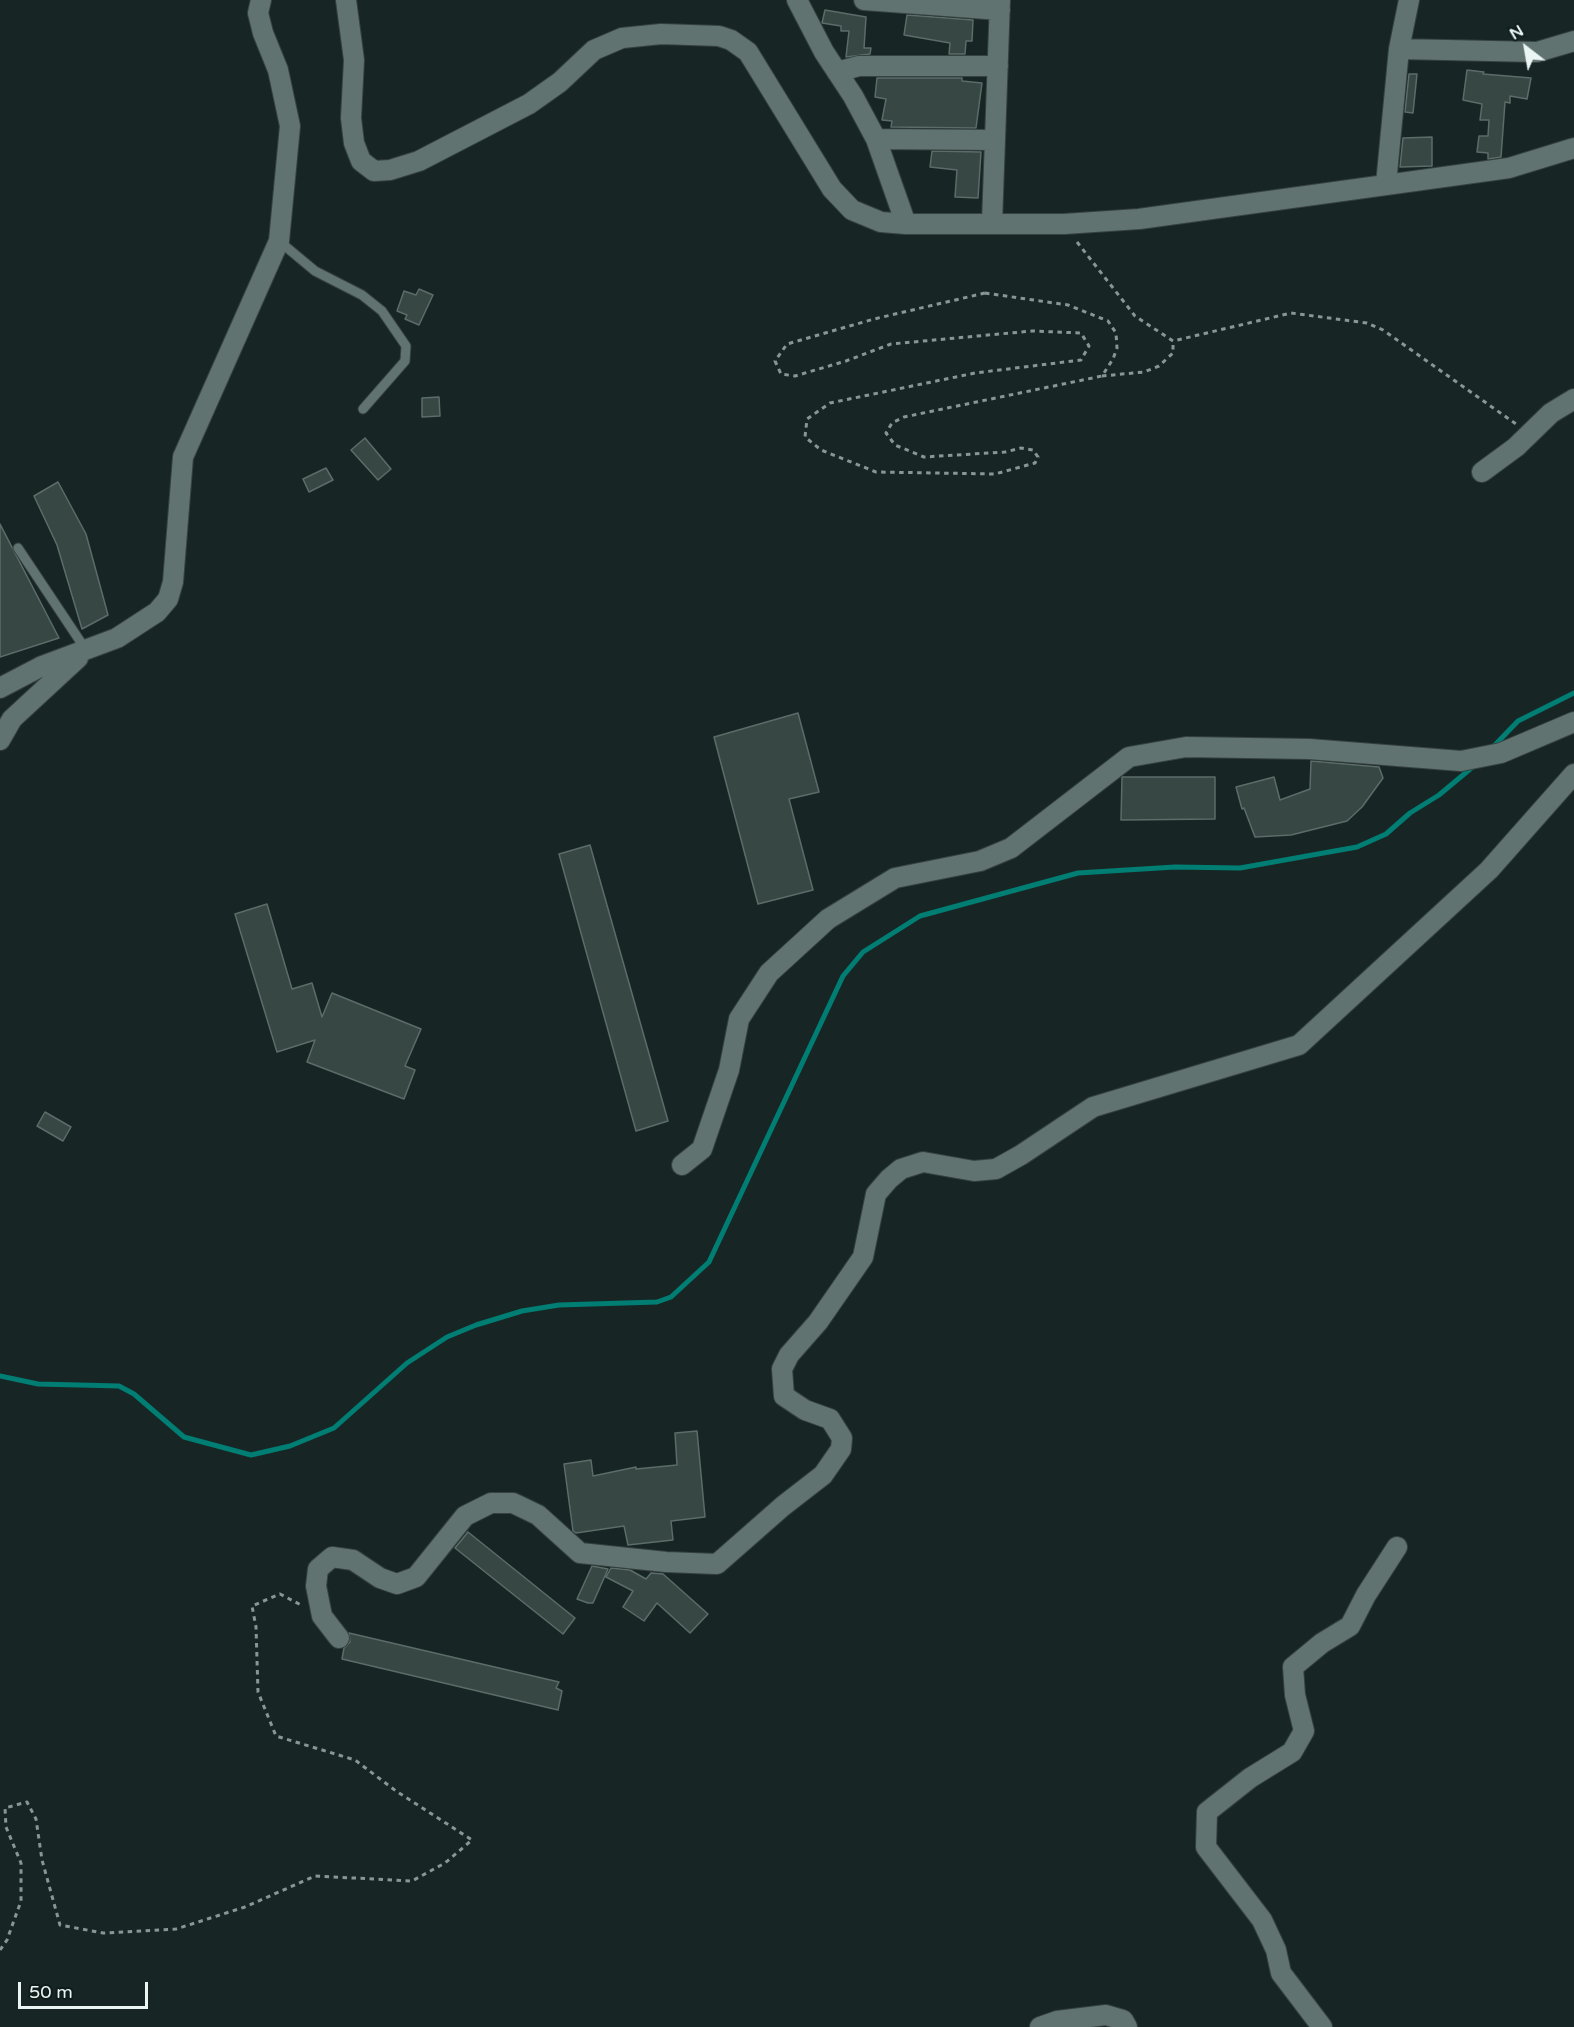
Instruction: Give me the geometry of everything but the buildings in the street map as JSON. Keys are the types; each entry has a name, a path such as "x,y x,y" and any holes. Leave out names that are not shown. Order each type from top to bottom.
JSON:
{"street":[{"path":"0,688 42,666 117,638 157,612 168,599 173,582 183,457 279,240 290,126 278,70 263,33 258,13 261,0"},
{"path":"346,0 354,60 351,118 354,143 361,161 374,171 390,170 419,161 522,108 560,82 594,51 622,38 661,34 719,36 731,40 748,52 832,189 852,210 881,222 1064,224 1139,219 1509,168 1574,148"},
{"path":"864,0 1000,5 992,223"},
{"path":"1386,184 1399,49 1409,0"},
{"path":"802,1 837,72 876,139 906,224"},
{"path":"1399,49 1530,52 1574,41"},
{"path":"837,72 859,66 998,66"},
{"path":"876,139 995,140"},
{"path":"1482,472 1530,434 1551,413 1574,399"},
{"path":"0,740 12,718 86,650"},
{"path":"682,1165 702,1149 714,1120 729,1070 739,1019 769,973 786,957 828,919 895,878 980,861 1011,848 1129,757 1186,747 1309,749 1461,761 1501,753 1574,722"},
{"path":"339,1638 322,1616 316,1586 318,1569 332,1557 354,1560 380,1578 397,1584 416,1577 465,1516 491,1503 513,1503 538,1515 580,1553 666,1562 717,1564 783,1506 823,1475 841,1449 842,1438 830,1419 805,1410 784,1396 782,1369 789,1355 818,1323 863,1257 876,1194 889,1179 901,1169 923,1162 974,1171 996,1169 1093,1107 1299,1045 1489,870 1574,774"},
{"path":"1322,2027 1281,1973 1276,1950 1262,1920 1206,1847 1207,1812 1250,1778 1292,1752 1304,1731 1295,1695 1293,1667 1322,1642 1350,1626 1366,1595 1397,1547"},
{"path":"1040,2027 1057,2020 1106,2015 1123,2020 1127,2027"}],"lane":[{"path":"279,240 315,271 363,295 382,311 406,346 405,361 363,409"},
{"path":"18,548 86,650"}],"path":[{"path":"1064,224 1135,316 1173,341 1291,313 1367,323 1383,330 1530,434"},
{"path":"1102,376 1117,348 1116,333 1108,321 1068,304 985,293 874,319 787,344 775,361 782,374 795,376 846,361 891,344 1032,331 1081,333 1089,346 1081,360 975,373 830,403 807,419 805,437 821,450 876,472 995,474 1035,463 1038,457 1033,450 1021,448 1005,452 924,457 895,446 886,433 892,423 904,417 1102,376 1144,372 1160,366 1173,353 1173,341"},
{"path":"0,1950 7,1940 21,1901 21,1863 6,1827 6,1808 27,1802 36,1819 42,1860 60,1925 103,1933 176,1929 245,1906 315,1876 412,1881 445,1863 472,1840 396,1791 355,1760 276,1736 258,1692 256,1627 252,1606 280,1594 322,1616"}],"waterway":[{"path":"1492,748 1518,721 1574,693"},
{"path":"0,1376 38,1384 119,1386 134,1394 184,1437 251,1455 290,1446 334,1428 407,1363 447,1337 476,1325 522,1311 559,1305 657,1302 671,1297 709,1262 843,976 863,952 920,916 1078,873 1175,867 1240,868 1357,847 1386,834 1410,813 1439,795 1475,765"}]}
